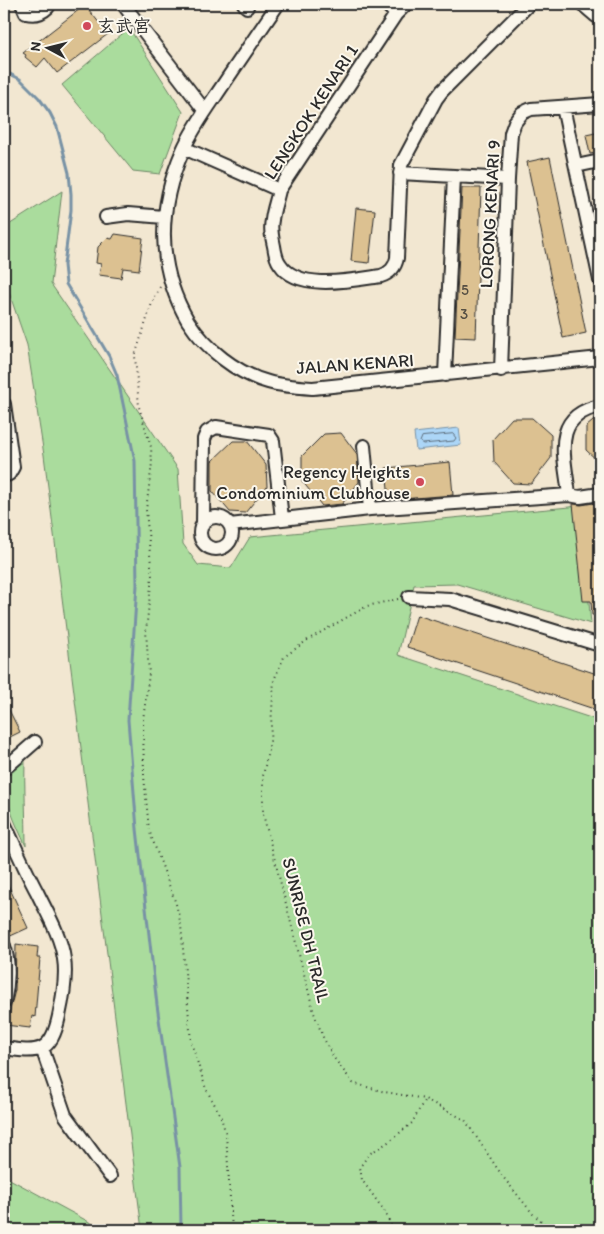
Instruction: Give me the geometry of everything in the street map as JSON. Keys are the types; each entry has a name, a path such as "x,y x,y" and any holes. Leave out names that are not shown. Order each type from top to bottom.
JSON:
{"street":[{"path":"22,4 26,14 30,14 44,11 48,4"},
{"path":"123,4 205,111"},
{"name":"JALAN KENARI","path":"278,4 205,111 184,148 172,179 164,217 163,242 168,271 178,302 194,330 216,354 244,372 268,382 313,388 501,370 600,358"},
{"path":"386,4 396,14"},
{"name":"LENGKOK KENARI 1","path":"406,4 396,14 280,190 271,230 276,258 281,266 293,277 301,280 335,282 381,276 387,274 392,269 397,258 400,173 405,157 442,90 529,4"},
{"path":"582,4 596,16 600,16"},
{"name":"LORONG KENARI 9","path":"501,370 508,179 511,133 515,122 522,113 531,109 600,104"},
{"path":"563,107 600,280"},
{"path":"184,148 280,190"},
{"path":"576,166 600,161"},
{"path":"400,173 508,179"},
{"path":"445,375 454,176"},
{"path":"106,217 128,214 164,217"},
{"path":"4,404 13,467 9,474 4,476"},
{"path":"568,496 563,442 565,432 572,420 586,409 600,406"},
{"path":"202,525 208,519 218,517 227,521 232,531 230,542 225,547 213,549 203,543 200,538 204,439 207,432 216,427 268,435 274,441 282,518"},
{"path":"364,446 370,509"},
{"path":"568,496 581,488 600,486"},
{"path":"230,525 370,509 568,496 580,497 600,494"},
{"path":"409,596 450,599 600,645"},
{"path":"4,769 35,742"},
{"path":"4,823 58,936 64,959 64,982 57,1024 51,1040 42,1048 29,1052 4,1048"},
{"path":"4,946 7,974 4,1002"},
{"path":"42,1048 65,1114 110,1176"}],"path":[{"path":"168,271 152,303 135,356 139,407 151,448 152,463 146,510 152,576 146,631 149,674 143,720 144,776 149,830 176,904 181,925 192,1042 206,1089 220,1114 226,1134 232,1230"},
{"name":"SUNRISE DH TRAIL","path":"409,596 367,606 309,639 284,657 274,680 270,741 263,776 263,814 314,1013 323,1037 334,1058 353,1083 384,1092 425,1099 465,1120 504,1177 533,1214 552,1230"},
{"path":"393,1230 385,1212 362,1180 360,1167 369,1154 387,1143 412,1123 425,1099"}],"green space":[{"path":"129,28 183,112 160,174 133,171 62,85"},
{"path":"62,191 51,284 178,469 183,544 198,565 231,568 250,537 580,506 591,624 457,584 414,585 398,655 600,721 600,1230 142,1230 44,455 27,345 4,278 4,228"},
{"path":"25,758 26,846 14,820 4,784 4,775"},
{"path":"4,1176 104,1230 4,1230"}],"water":[{"path":"459,428 461,445 416,450 414,433"}],"building":[{"path":"85,5 108,34 57,73 45,58 37,67 25,57 26,55 23,53"},
{"path":"600,132 600,152 590,154 586,135"},
{"path":"550,157 586,333 563,338 527,162"},
{"path":"462,188 481,188 476,338 455,337"},
{"path":"356,208 375,210 369,263 351,261"},
{"path":"115,234 143,238 139,270 123,268 121,278 99,275 101,264 96,263 98,247 107,238 112,239"},
{"path":"600,415 600,463 586,450 586,427"},
{"path":"512,418 532,418 551,435 551,458 531,484 513,483 494,462 493,439"},
{"path":"341,433 357,454 359,482 342,504 322,506 302,481 302,456 324,434"},
{"path":"233,441 247,441 266,465 267,486 245,513 230,512 212,491 212,461"},
{"name":"Regency Heights Condominium Clubhouse","path":"450,462 453,495 389,500 386,468"},
{"path":"600,502 600,615 592,615 591,601 583,601 573,504 581,505"},
{"path":"417,615 600,675 600,711 407,647"},
{"path":"4,700 20,732 4,740"},
{"path":"4,876 28,928 6,938 4,934"},
{"path":"16,944 38,947 37,958 40,958 35,1017 32,1016 30,1028 5,1025 6,1014 9,1014 15,990"}],"waterway":[{"path":"4,71 20,79 39,98 57,127 69,173 71,194 71,210 64,265 66,284 109,356 117,375 135,461 137,585 128,720 137,829 157,1005 180,1167 181,1230"}],"place":[{"name":"玄武宫","path":"87,26"},
{"name":"Regency Heights Condominium Clubhouse","path":"420,482"}]}
